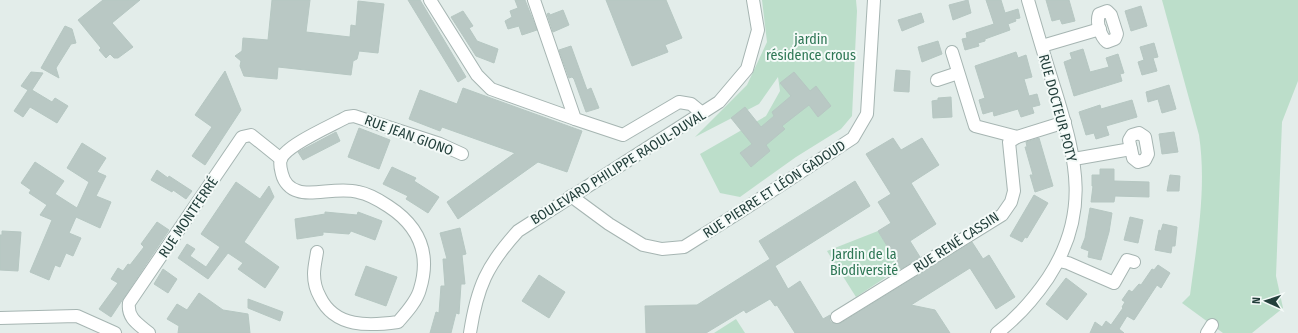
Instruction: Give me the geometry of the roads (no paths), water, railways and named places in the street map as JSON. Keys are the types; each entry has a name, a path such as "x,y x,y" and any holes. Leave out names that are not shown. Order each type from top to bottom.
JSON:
{"street":[{"path":"430,0 477,74 491,89 623,135 680,102 691,104 702,113"},
{"path":"534,0 575,119"},
{"name":"BOULEVARD PHILIPPE RAOUL-DUVAL","path":"470,333 475,303 484,278 499,252 518,231 719,102 747,69 758,30 753,0"},
{"name":"RUE PIERRE ET LÉON GADOUD","path":"571,196 643,245 662,250 684,246 745,208 853,138 868,114 874,0"},
{"name":"RUE DOCTEUR POTY","path":"996,333 1012,322 1031,303 1059,261 1071,230 1075,205 1076,183 1074,159 1065,122 1028,0"},
{"path":"1042,46 1100,29"},
{"path":"952,52 975,126 1017,136 1065,122"},
{"path":"937,80 958,73"},
{"name":"RUE JEAN GIONO","path":"281,159 289,149 347,117 354,116 440,144 462,154"},
{"name":"RUE MONTFERRÉ","path":"149,333 131,318 128,312 129,303 242,136 251,135 281,159"},
{"name":"RUE RENÉ CASSIN","path":"837,317 1002,214 1011,202 1014,191 1009,142 1017,136"},
{"path":"1074,159 1131,149"},
{"path":"281,159 280,167 283,179 290,188 299,192 339,189 368,194 400,214 410,223 421,243 424,254 423,276 420,291 398,328 348,322 334,316 324,305 316,290 314,274 317,252"},
{"path":"1059,261 1068,263 1114,283 1127,260 1134,262"},
{"path":"0,318 77,316 115,333"}],"park label":[{"name":"jardin résidence crous","path":"811,48"},
{"name":"Jardin de la Biodiversité","path":"864,262"}]}
